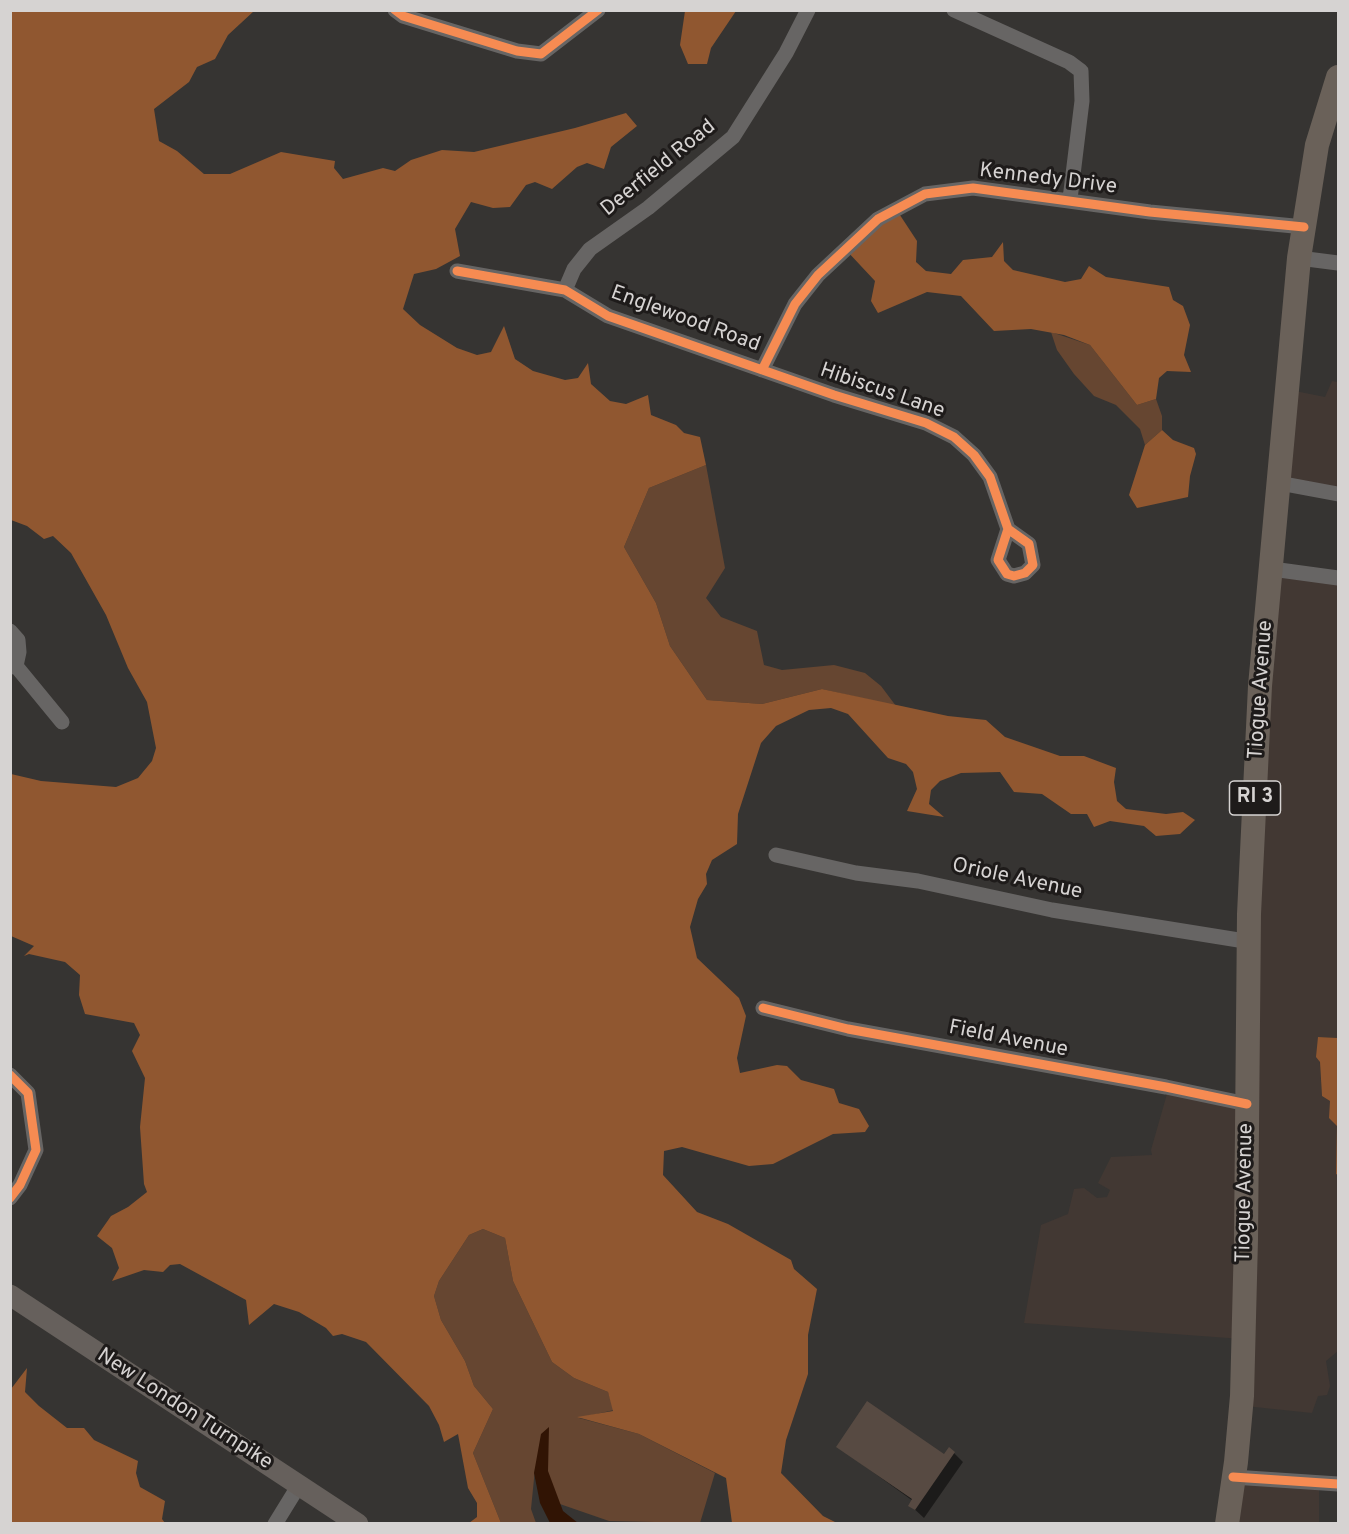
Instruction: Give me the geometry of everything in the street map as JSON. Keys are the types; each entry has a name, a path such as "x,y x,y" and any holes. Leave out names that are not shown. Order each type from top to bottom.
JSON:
{"main road":[{"name":"Tiogue Avenue","path":"1227,1524 1242,1396 1246,1041 1251,942 1249,914 1260,686 1299,258 1317,145 1338,77"},
{"name":"New London Turnpike","path":"10,1295 358,1524"}],"street":[{"path":"395,10 403,16 517,51 541,54 598,10"},
{"name":"Deerfield Road","path":"565,290 574,269 590,249 648,208 732,137 786,53 808,10"},
{"path":"954,10 1069,62 1081,71 1082,101 1070,199"},
{"name":"Kennedy Drive","path":"762,370 795,304 813,282 878,219 903,203 925,194 973,188 1070,199 1150,212 1304,227"},
{"path":"1299,258 1338,263"},
{"name":"Englewood Road","path":"457,271 565,290 608,316 762,370"},
{"name":"Hibiscus Lane","path":"762,370 926,423 954,437 974,455 990,477 1008,529"},
{"path":"1280,483 1338,494"},
{"path":"1272,570 1338,578"},
{"path":"10,631 18,640 14,666 62,722"},
{"name":"Oriole Avenue","path":"776,855 856,873 918,881 1052,910 1251,942"},
{"name":"Field Avenue","path":"763,1008 848,1029 1247,1104"},
{"path":"10,1075 28,1093 36,1150 20,1185 10,1198"},
{"path":"1233,1477 1338,1484"},
{"path":"275,1524 299,1485"}],"shaded area":[{"path":"11,10 254,11 228,35 215,59 197,67 189,82 154,109 159,141 177,151 204,174 230,174 281,152 335,161 334,168 343,179 383,168 395,171 411,160 442,150 474,152 575,128 626,113 637,126 611,147 604,169 587,163 577,167 552,189 535,182 526,185 510,207 493,208 471,202 455,229 460,256 436,269 414,274 403,309 420,325 457,348 477,355 491,352 504,326 515,359 533,371 565,380 578,378 588,363 591,384 610,401 626,404 648,395 651,415 676,425 684,433 700,437 706,465 649,488 624,547 656,603 670,646 707,700 762,704 822,689 948,716 986,720 1005,737 1060,756 1084,756 1116,768 1114,782 1117,801 1126,809 1166,814 1183,812 1195,820 1180,834 1156,836 1144,826 1110,821 1094,827 1087,814 1071,814 1042,794 1014,792 1000,772 961,773 940,781 931,790 929,804 944,817 907,811 917,789 913,772 906,764 888,758 848,714 831,708 809,710 776,726 761,743 738,814 737,844 712,860 706,874 707,884 698,899 690,927 697,958 739,998 746,1016 737,1058 740,1073 777,1065 787,1066 801,1080 834,1089 839,1103 859,1109 869,1126 865,1132 833,1134 773,1164 749,1166 682,1147 664,1151 663,1175 697,1212 728,1224 791,1260 794,1269 817,1289 808,1335 808,1374 786,1440 781,1473 823,1516 837,1523 732,1523 726,1478 639,1434 577,1417 613,1411 608,1392 574,1378 552,1362 513,1281 505,1238 483,1229 469,1235 439,1281 434,1296 441,1320 465,1361 474,1386 493,1409 473,1453 501,1523 469,1523 477,1517 477,1503 468,1488 458,1434 444,1442 439,1425 429,1406 366,1342 342,1334 333,1336 326,1328 299,1312 274,1304 249,1325 246,1300 180,1264 170,1265 163,1272 144,1270 112,1281 119,1268 112,1248 97,1236 111,1216 128,1207 147,1192 144,1184 140,1127 145,1078 132,1051 140,1035 134,1023 85,1014 79,995 80,975 65,962 29,954 24,956 34,946 11,936 11,774 41,781 116,787 138,778 152,761 156,748 147,702 128,668 106,615 71,553 53,536 44,539 27,526 11,520"},
{"path":"685,11 736,11 711,48 707,64 688,64 680,45"},
{"path":"896,209 917,241 916,262 926,271 951,274 963,260 992,257 1003,242 1004,261 1013,270 1065,282 1081,279 1089,266 1106,277 1169,287 1173,300 1183,306 1190,325 1184,355 1191,372 1167,371 1159,378 1156,399 1137,405 1090,345 1064,335 1031,329 994,331 961,296 927,292 878,313 871,301 875,281 846,250"},
{"path":"1051,332 1090,345 1137,405 1156,399 1162,416 1162,430 1145,445 1140,429 1116,405 1094,396 1074,374 1057,350"},
{"path":"1332,381 1338,382 1338,494 1283,483 1290,390 1325,397"},
{"path":"1162,430 1173,440 1194,448 1196,454 1190,476 1188,497 1137,508 1129,495 1145,445"},
{"path":"706,465 725,568 706,598 721,617 757,631 764,665 782,670 834,665 865,673 881,686 896,706 822,689 762,704 707,700 670,646 656,603 624,547 649,488"},
{"path":"1274,571 1338,577 1338,1038 1318,1037 1322,1096 1330,1101 1337,1125 1338,1351 1326,1361 1330,1386 1327,1395 1318,1396 1312,1413 1245,1406 1242,1339 1024,1323 1041,1225 1068,1214 1074,1189 1084,1188 1097,1198 1107,1197 1110,1190 1098,1183 1111,1157 1152,1155 1151,1150 1169,1087 1245,1102"},
{"path":"1318,1037 1338,1038 1338,1175 1336,1174 1337,1126 1329,1118 1330,1101 1322,1096 1320,1062 1316,1057"},
{"path":"483,1229 505,1238 513,1281 552,1362 574,1378 608,1392 614,1410 579,1418 639,1434 715,1473 700,1523 609,1521 557,1503 535,1469 531,1509 536,1523 501,1523 473,1453 493,1409 474,1386 465,1361 441,1320 434,1296 439,1281 469,1235"},
{"path":"27,1368 25,1392 39,1406 67,1428 84,1428 94,1440 138,1461 136,1473 140,1487 165,1501 162,1519 165,1523 11,1523 11,1389"},
{"path":"549,1427 548,1471 563,1511 578,1523 550,1523 540,1503 534,1473 541,1434"},
{"path":"1234,1483 1319,1486 1319,1523 1229,1524"}],"building":[{"path":"867,1401 944,1454 949,1447 955,1452 915,1510 908,1506 912,1499 836,1447"}],"cycle path":[{"path":"395,10 403,16 517,51 541,54 598,10"},
{"path":"762,370 795,304 818,275 878,219 925,194 973,188 1150,212 1304,227"},
{"path":"457,271 565,290 608,316 834,395 926,423 954,437 974,455 990,477 1008,529 1029,544 1033,565 1025,573 1014,576 1007,574 998,560 1008,529"},
{"path":"763,1008 848,1029 1247,1104"},
{"path":"10,1075 28,1093 36,1150 20,1185 10,1198"},
{"path":"1233,1477 1338,1484"}]}
